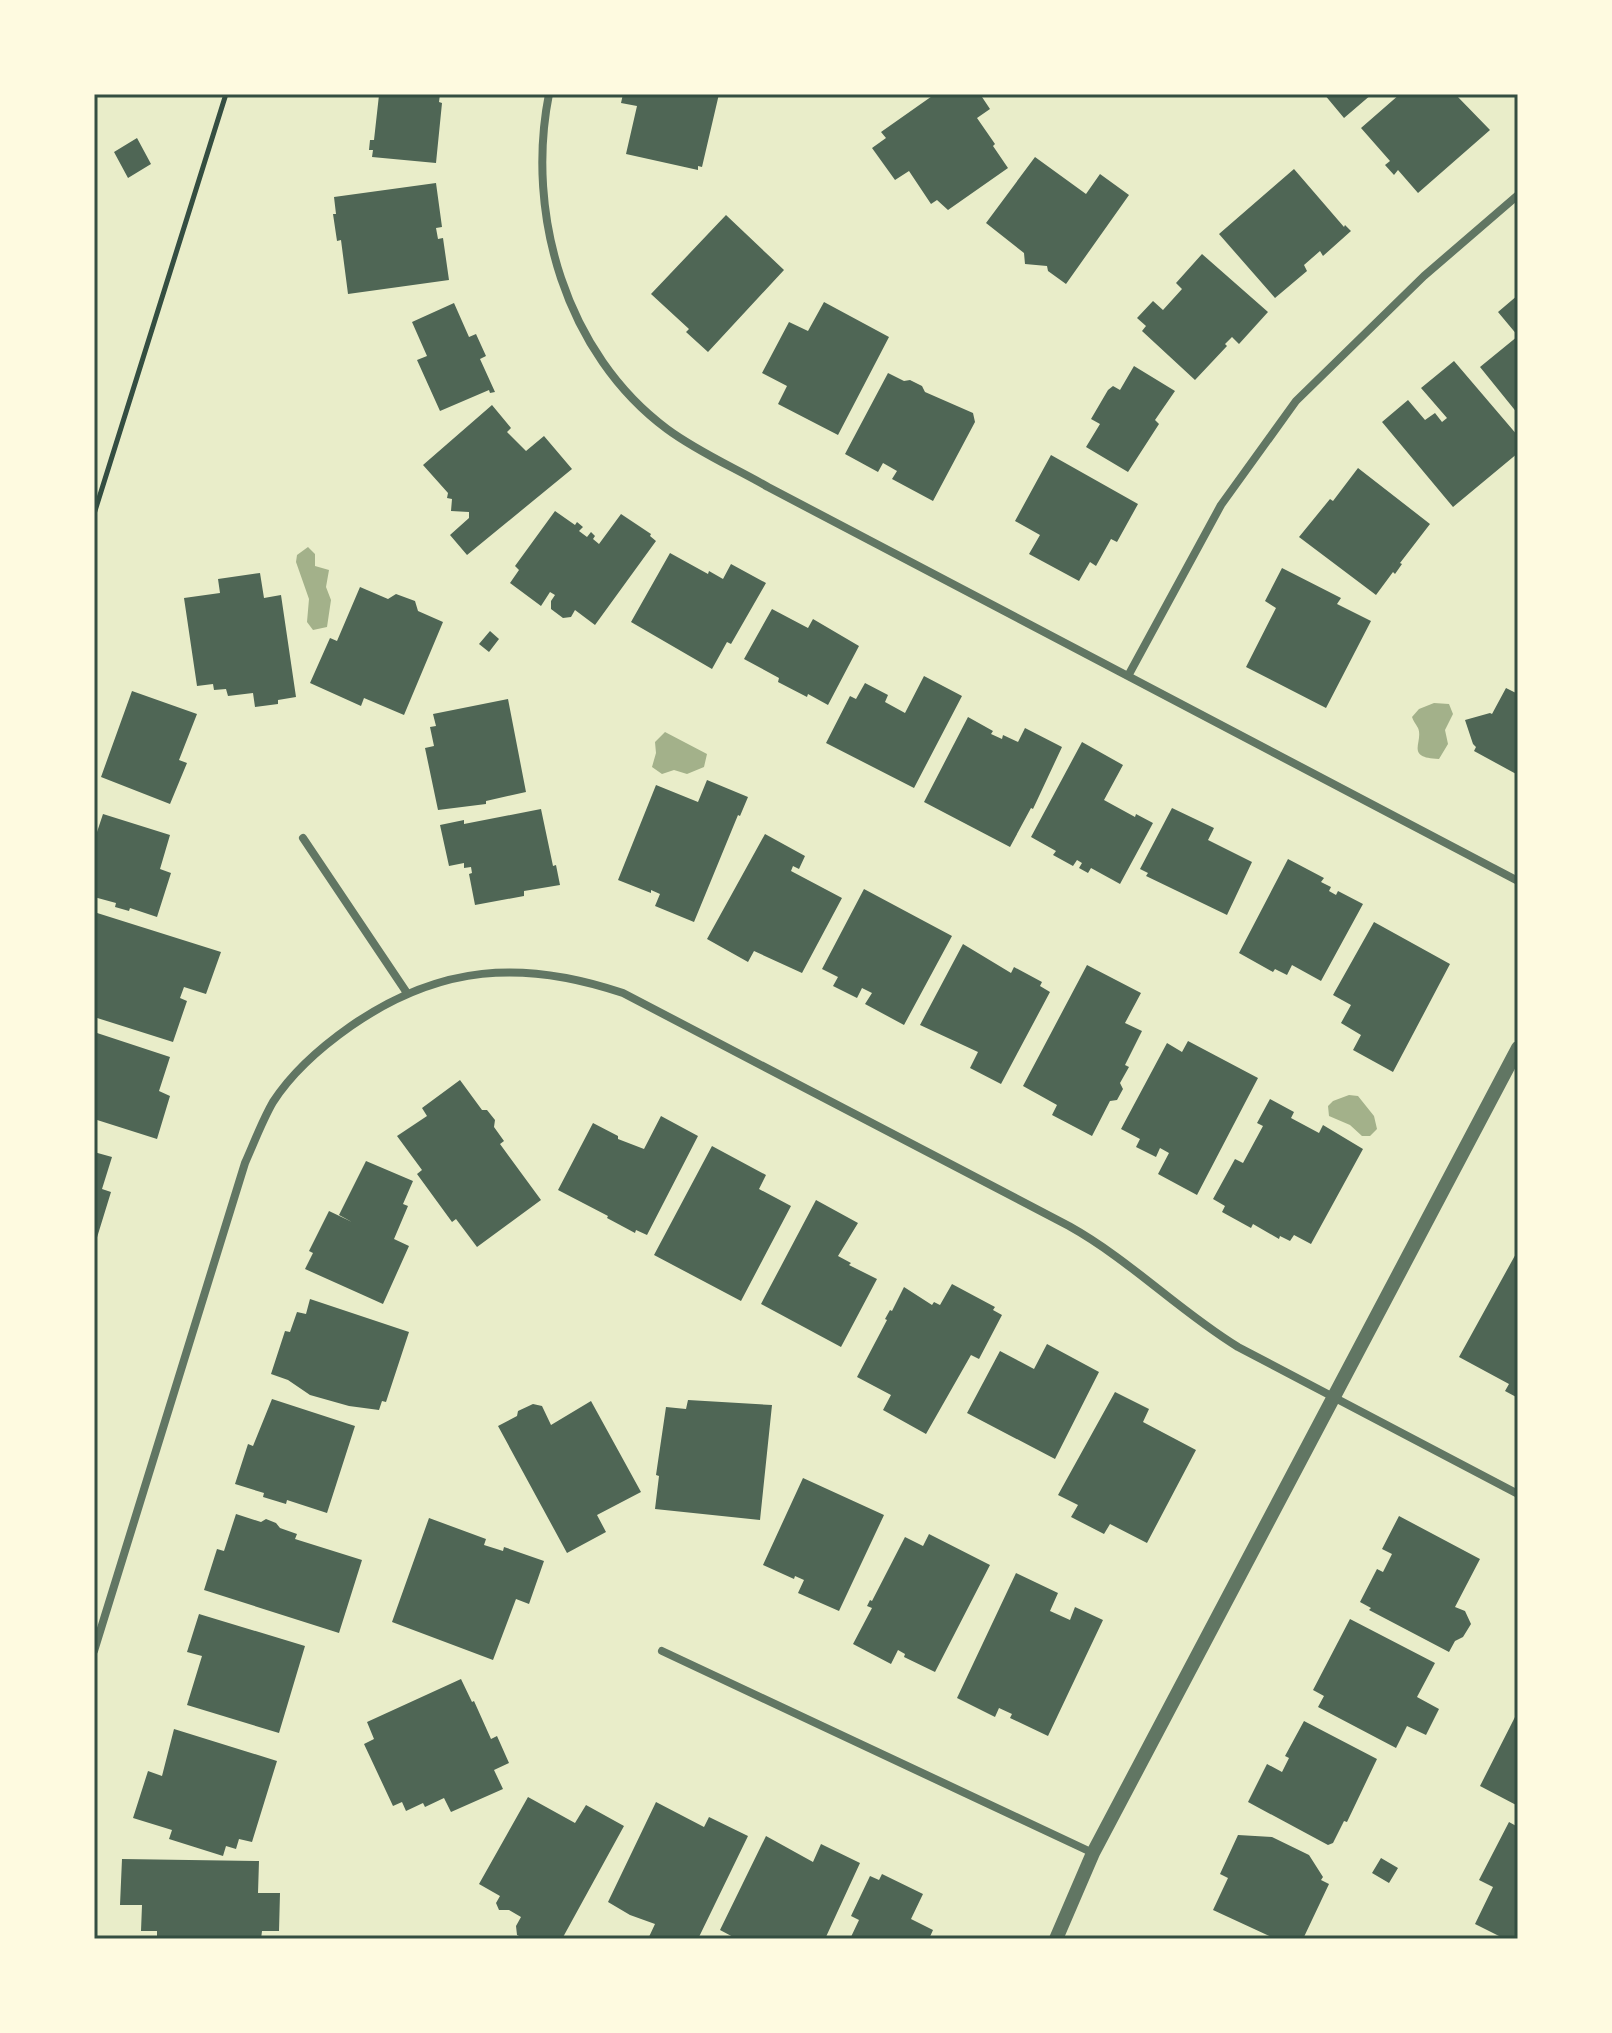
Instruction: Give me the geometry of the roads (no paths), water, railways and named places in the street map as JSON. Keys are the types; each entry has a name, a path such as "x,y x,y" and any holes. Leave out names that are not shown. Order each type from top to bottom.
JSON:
{"street":[{"path":"549,94 541,151 546,221 554,256 581,325 605,365 637,403 668,429 756,480 1518,881"},
{"path":"1128,676 1221,505 1296,401 1424,276 1518,195"},
{"path":"303,838 407,993"},
{"path":"94,1651 245,1163 259,1131 285,1086 315,1052 362,1018 407,993 468,974 514,971 559,975 623,993 1097,1241 1215,1333 1518,1494"},
{"path":"1056,1939 1093,1853 1518,1048"},
{"path":"662,1651 1093,1853"}]}
